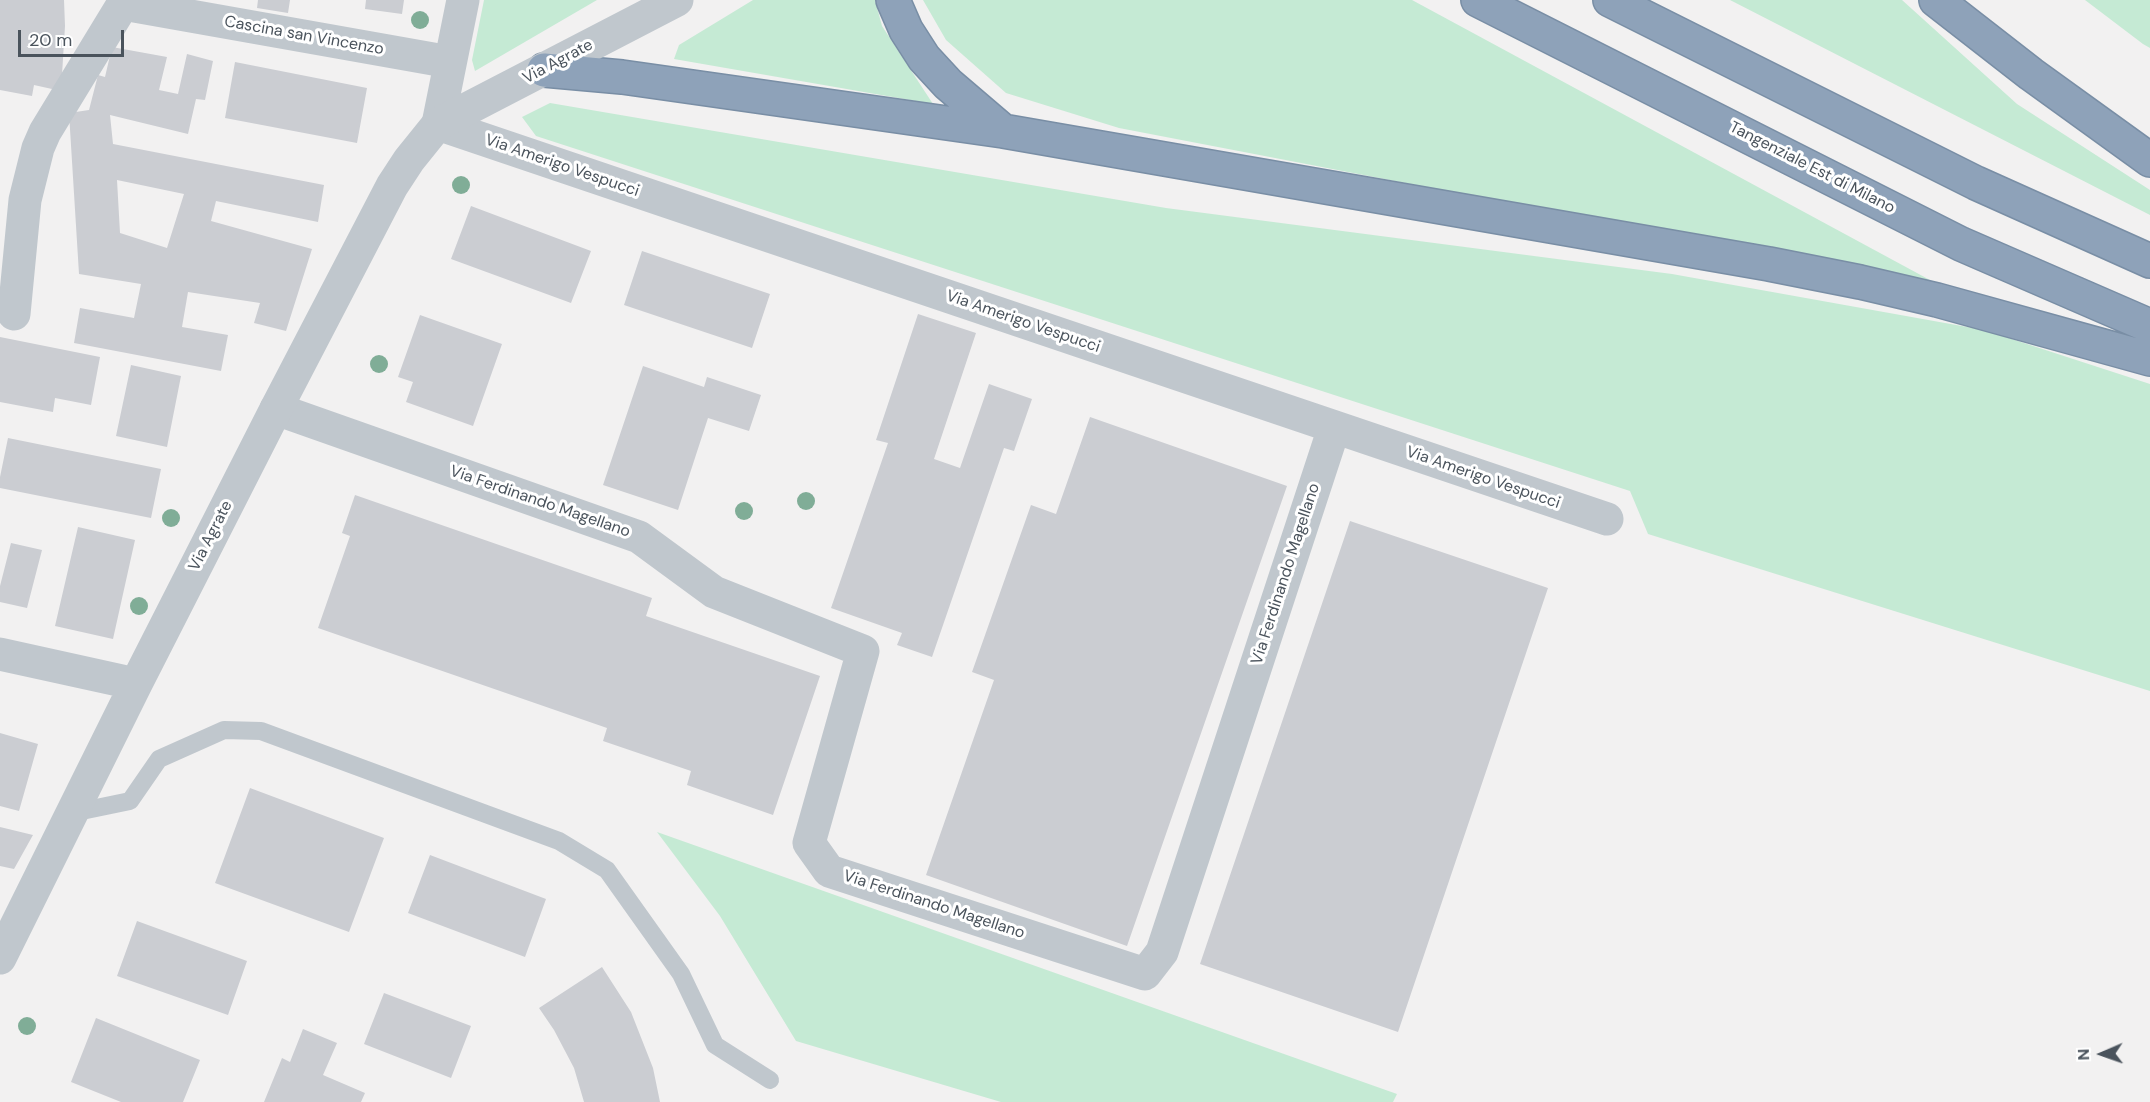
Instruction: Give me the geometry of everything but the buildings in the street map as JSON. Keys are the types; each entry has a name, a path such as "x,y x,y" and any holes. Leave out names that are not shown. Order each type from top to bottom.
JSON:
{"highway":[{"path":"892,0 906,30 928,63 948,84 1003,131"},
{"name":"Tangenziale Est di Milano","path":"1478,0 1962,243 2150,326"},
{"path":"1610,0 1976,183 2150,261"},
{"path":"1936,0 2031,74 2150,160"},
{"path":"544,70 622,77 1003,131 1769,264 1860,282 2012,320 2150,359"}],"street":[{"name":"Via Agrate","path":"438,124 463,0"},
{"name":"Via Agrate","path":"0,957 276,409 400,172 438,124 677,0"},
{"name":"Cascina san Vincenzo","path":"14,314 25,200 38,148 45,132 123,2 450,62"},
{"name":"Via Amerigo Vespucci","path":"438,124 1607,519"},
{"name":"Via Ferdinando Magellano","path":"276,409 639,537 714,592 863,651 809,843 829,871 1145,974 1162,952 1334,428"},
{"path":"0,654 136,684"}],"lane":[{"path":"72,813 130,801 159,759 224,730 261,731 559,841 607,870 681,974 715,1045 770,1080"}],"green space":[{"path":"484,0 597,0 475,71 472,60"},
{"path":"753,0 875,0 882,26 933,104 674,59 679,45"},
{"path":"923,0 1412,0 1941,286 1119,128 1006,93 946,40"},
{"path":"1730,0 1902,0 2017,104 2150,190 2150,215"},
{"path":"2085,0 2150,0 2150,48 2143,44"},
{"path":"550,103 1166,208 1672,274 1984,330 2150,384 2150,691 1648,534 1630,491 536,136 522,117"},
{"path":"657,832 1397,1094 1393,1102 1001,1102 796,1041 720,916"}]}
